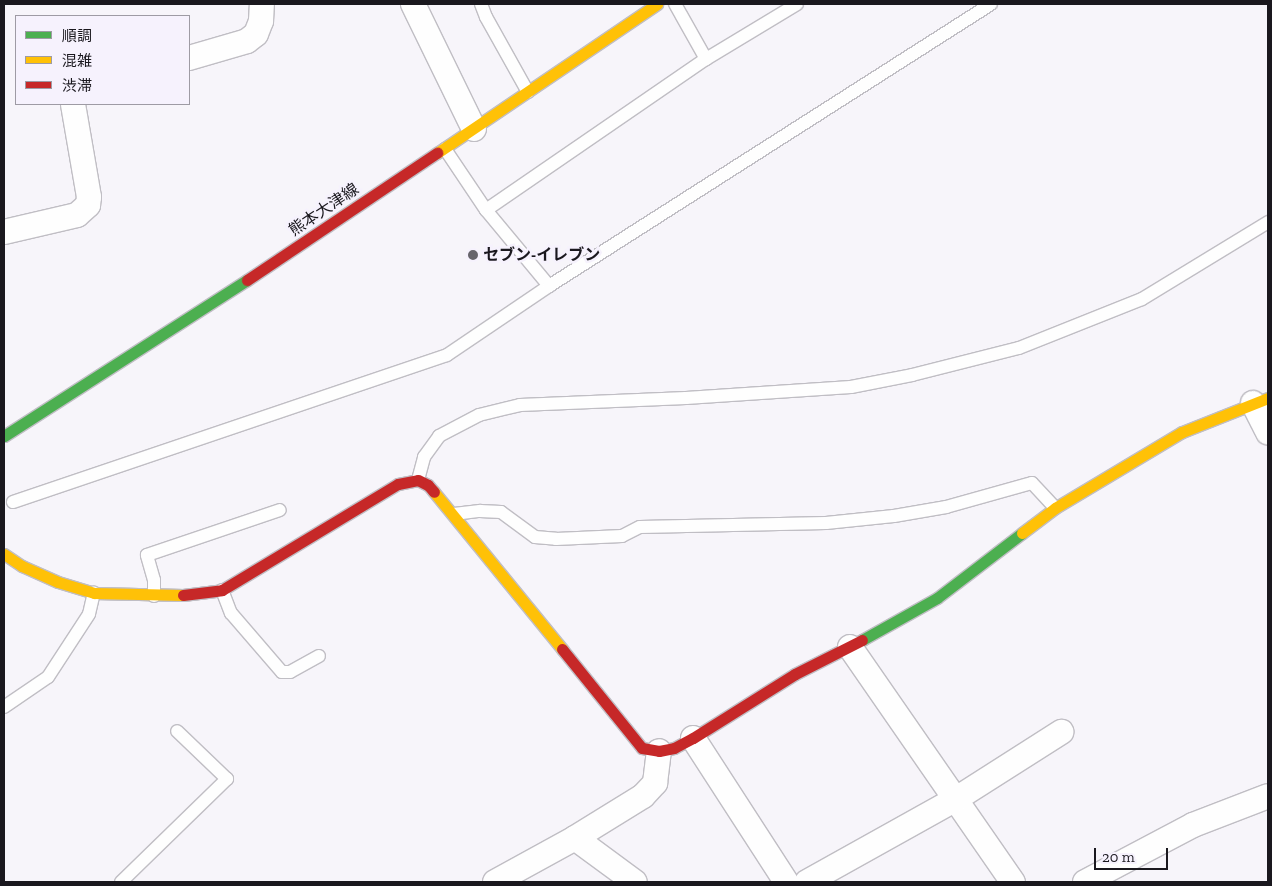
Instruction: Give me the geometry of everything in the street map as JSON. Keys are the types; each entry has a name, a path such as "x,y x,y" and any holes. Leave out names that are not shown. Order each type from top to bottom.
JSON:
{"street":[{"path":"190,58 248,41 256,34 260,22 262,4"},
{"path":"413,4 474,129"},
{"name":"熊本大津線","path":"4,436 276,261 445,149 652,5"},
{"path":"4,232 77,215 88,206 89,196 73,105"},
{"path":"4,554 22,566 58,582 94,593 154,596 222,590 398,484 418,480 428,485 454,514 642,748 659,750 674,748 693,738 796,674 850,647 937,598 1054,508 1182,432 1260,401 1268,432"},
{"path":"850,647 1013,882"},
{"path":"807,882 956,799 1061,732"},
{"path":"693,738 786,882"},
{"path":"495,882 575,838 643,796 655,784 659,750"},
{"path":"1085,882 1193,825 1268,796"},
{"path":"575,838 636,882"}],"lane":[{"path":"481,4 486,17 528,92"},
{"path":"674,4 706,59"},
{"path":"486,210 706,59 797,4"},
{"path":"13,502 447,355 549,286 991,4"},
{"path":"445,149 486,210 549,286"},
{"path":"418,480 424,457 439,436 479,415 520,405 696,398 851,387 912,375 1019,348 1142,299 1268,222"},
{"path":"454,514 480,511 501,512 535,537 556,539 622,536 640,527 826,523 885,517 946,507 1032,483 1054,508"},
{"path":"154,596 154,580 147,555 280,510"},
{"path":"222,590 231,613 282,672 290,672 319,656"},
{"path":"4,707 48,677 89,614 94,593"},
{"path":"121,882 227,779 177,731"}],"traffic: fast":[{"path":"4,436 247,280"},
{"path":"862,640 937,598 1022,533"}],"traffic: slow":[{"path":"437,153 657,4"},
{"path":"1022,533 1055,508 1182,432 1268,398"},
{"path":"434,492 562,649"},
{"path":"4,554 22,566 58,582 94,593 183,595"}],"traffic: jam":[{"path":"247,280 437,153"},
{"path":"183,595 222,590 398,484 418,480 428,485 434,492"},
{"path":"562,649 642,748 659,751 674,748 693,738 795,674 862,640"}],"place":[{"name":"セブン-イレブン","path":"473,255"}]}
